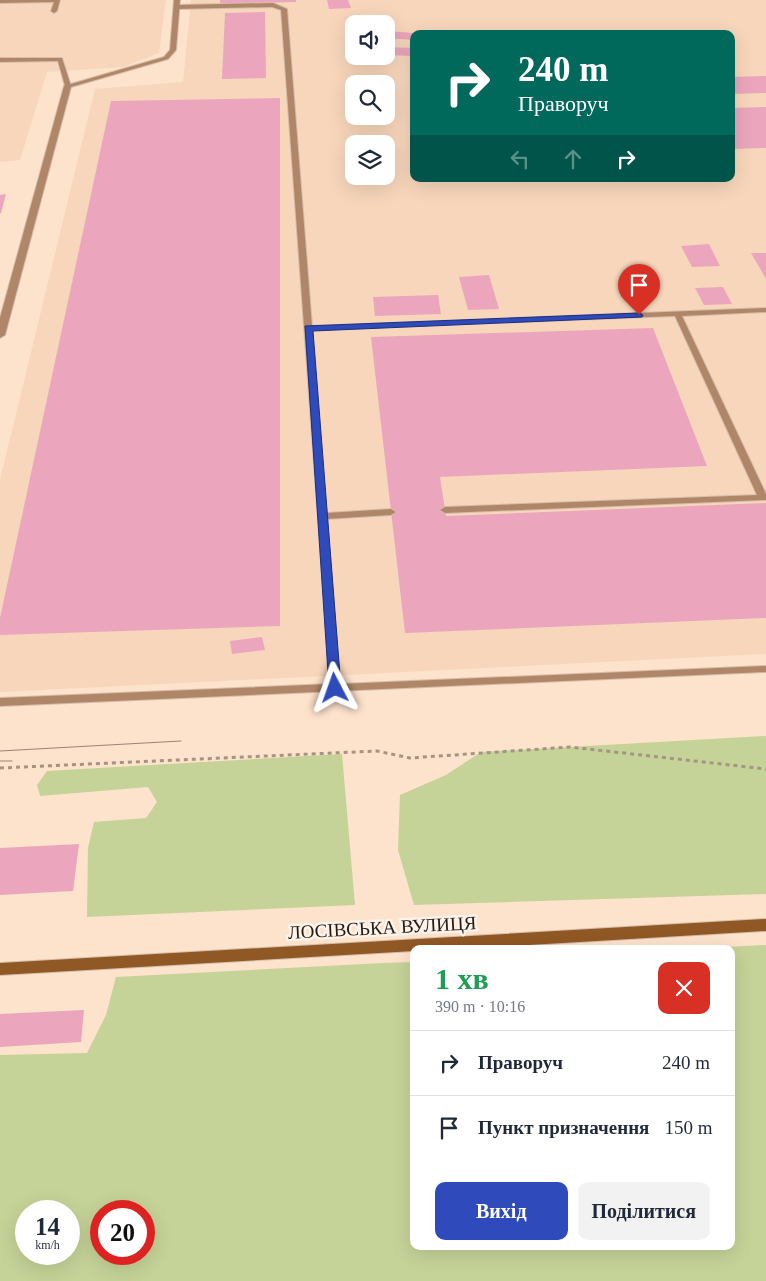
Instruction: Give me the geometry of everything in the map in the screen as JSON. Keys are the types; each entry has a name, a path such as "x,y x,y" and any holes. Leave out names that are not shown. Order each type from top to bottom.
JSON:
{"main road":[{"name":"ЛОСІВСЬКА ВУЛИЦЯ","path":"428,945 766,926"},
{"name":"ЛОСІВСЬКА ВУЛИЦЯ","path":"0,969 410,946"}],"street":[{"path":"0,335 68,86 166,58 173,50 177,4"}],"lane":[{"path":"0,1 56,0 54,11"},
{"path":"177,4 273,5 284,9 335,688"},
{"path":"0,60 60,59 68,86"},
{"path":"308,328 766,310"},
{"path":"445,510 765,497 678,314"},
{"path":"325,516 391,512"},
{"path":"0,702 766,669"}],"path":[{"path":"0,768 377,751 410,758 570,747 766,769"}],"shaded area":[{"path":"0,0 166,0 159,53 123,67 47,72 20,160 0,162"},
{"path":"191,0 766,0 766,654 0,692 0,480 95,89 183,82"}],"green space":[{"path":"766,736 766,894 414,905 398,850 400,795 446,775 481,752"},
{"path":"342,754 355,905 87,917 88,848 94,822 146,818 157,802 148,787 40,796 37,785 47,771"},
{"path":"766,945 766,1281 0,1281 0,1055 87,1053 106,1015 116,977 410,962 410,1250 735,1250 735,947"}],"building":[{"path":"220,0 296,0 296,2 220,4"},
{"path":"327,0 348,0 351,8 329,9"},
{"path":"265,12 266,78 222,79 225,13"},
{"path":"395,32 410,33 410,40 395,39"},
{"path":"395,47 410,48 410,56 395,55"},
{"path":"766,76 766,93 735,94 735,77"},
{"path":"280,98 280,626 0,635 0,618 111,101"},
{"path":"766,107 766,148 735,149 735,108"},
{"path":"6,194 1,213 0,213 0,195"},
{"path":"709,244 720,266 692,267 681,246"},
{"path":"751,253 766,253 766,279"},
{"path":"489,275 499,309 468,310 459,277"},
{"path":"723,287 732,304 704,305 695,288"},
{"path":"438,295 441,314 375,316 373,297"},
{"path":"653,328 707,466 440,477 446,516 766,503 766,618 405,633 371,337"},
{"path":"262,637 265,650 232,654 230,641"},
{"path":"79,844 73,891 0,895 0,848"},
{"path":"84,1010 81,1042 0,1047 0,1014"}],"tram line":[{"path":"0,751 181,741"},
{"path":"0,761 12,761"}],"route":[{"path":"335,688 308,328 639,315"}]}
